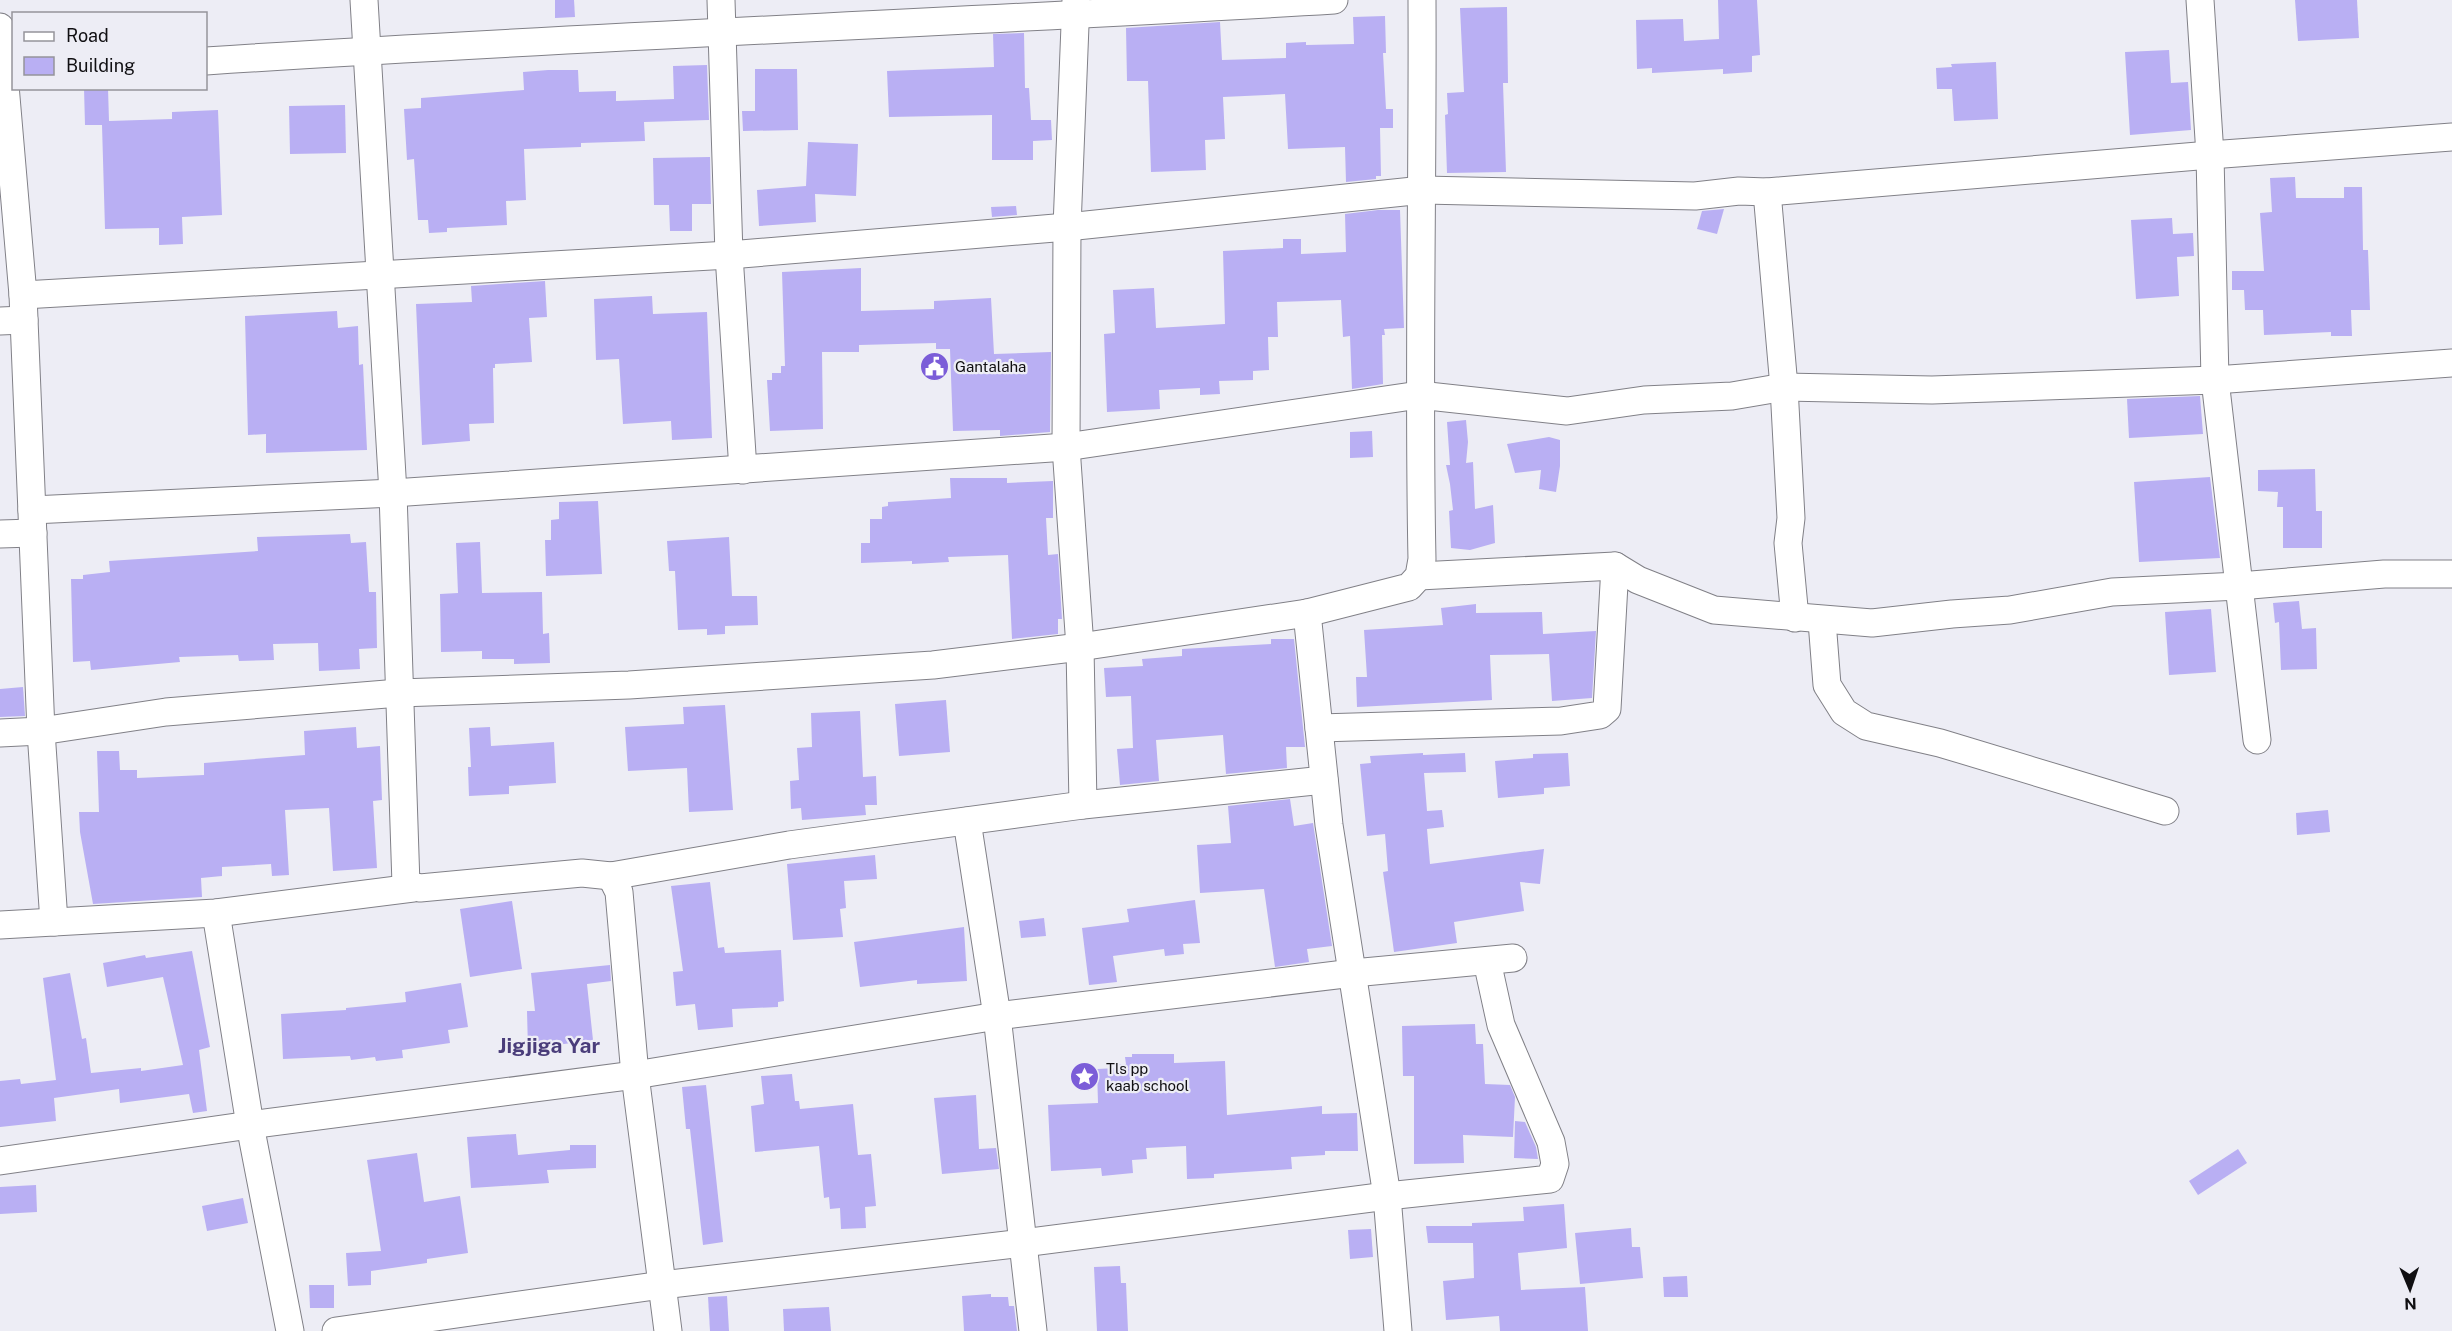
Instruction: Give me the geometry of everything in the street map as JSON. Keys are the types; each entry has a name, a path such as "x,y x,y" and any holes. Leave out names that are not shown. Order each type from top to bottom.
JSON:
{"street":[{"path":"364,0 393,493 404,877 406,885 412,888"},
{"path":"721,0 729,255 743,470"},
{"path":"207,61 1076,8 1334,0"},
{"path":"0,733 41,731 166,712 399,693 809,675 933,665 1080,647 1307,613 1409,587 1419,576 1422,559 1419,395 1423,190 1422,0"},
{"path":"2199,0 2210,155 2215,381 2257,740"},
{"path":"1076,8 1067,227 1066,447 1080,647 1083,805"},
{"path":"0,27 5,75 16,312 32,522 41,731 54,922"},
{"path":"16,312 381,273 729,255 1067,227 1423,190 1695,196 2452,137"},
{"path":"1767,192 1784,387 1791,518 1788,543 1795,618"},
{"path":"0,534 32,522 393,493 1066,447 1419,395 1567,411 1644,400 1732,396 1784,387 1932,390 2215,381 2452,363"},
{"path":"1419,576 1615,566 1638,580 1714,610 1822,621 1872,623 2010,610 2112,592 2239,586 2384,574 2452,574"},
{"path":"1319,728 1561,721 1600,715 1606,708 1615,566"},
{"path":"1307,613 1324,780 1344,929 1353,973 1387,1196 1398,1331"},
{"path":"1822,621 1827,685 1844,712 1866,726 1940,743 2165,811"},
{"path":"0,925 216,913 412,888 582,873 611,876 789,845 1083,805 1324,780"},
{"path":"967,821 997,1016 1033,1331"},
{"path":"611,876 619,892 635,1075 668,1331"},
{"path":"216,913 250,1125 290,1331"},
{"path":"0,1161 250,1125 635,1075 997,1016 1353,973 1500,959 1501,1025 1551,1142 1555,1164 1550,1179 1387,1196 1023,1243 662,1285 336,1331"}],"building":[{"path":"555,0 574,0 575,17 555,18"},
{"path":"1718,0 1757,0 1760,55 1752,56 1752,72 1723,74 1723,69 1652,73 1652,68 1637,69 1636,20 1683,19 1684,41 1719,39"},
{"path":"2295,0 2357,0 2359,38 2298,41"},
{"path":"1507,7 1508,83 1503,83 1506,172 1447,173 1445,115 1448,114 1447,93 1464,92 1460,8"},
{"path":"1385,16 1386,53 1383,53 1386,109 1393,109 1393,128 1380,128 1381,176 1376,176 1376,179 1346,182 1345,147 1288,149 1285,94 1223,97 1225,139 1205,140 1206,170 1151,172 1148,81 1127,81 1126,28 1220,22 1222,60 1286,58 1286,43 1354,44 1353,17"},
{"path":"1024,33 1025,88 1029,88 1031,120 1051,120 1052,140 1033,141 1033,160 992,160 992,115 889,117 887,71 994,67 993,34"},
{"path":"2169,50 2171,83 2188,82 2191,130 2130,135 2125,52"},
{"path":"1996,62 1998,119 1954,121 1952,89 1937,89 1936,68 1952,67 1951,64"},
{"path":"707,65 709,120 644,122 645,141 581,143 581,147 524,149 526,200 506,201 507,225 447,228 447,232 429,233 428,220 418,220 414,159 407,160 404,109 421,108 421,98 524,90 523,72 578,70 579,92 616,91 616,101 674,99 673,66"},
{"path":"755,69 797,69 798,130 743,131 742,111 755,111"},
{"path":"84,90 108,90 109,121 172,119 172,112 218,110 222,215 182,217 183,244 159,245 159,228 105,229 102,125 85,125"},
{"path":"345,105 346,153 290,154 289,106"},
{"path":"808,142 858,144 856,196 815,194 816,222 759,226 757,190 806,186"},
{"path":"710,157 711,204 692,204 692,231 670,231 669,205 654,205 653,158"},
{"path":"2295,177 2296,198 2344,198 2344,187 2362,187 2363,250 2368,250 2370,310 2351,310 2352,336 2331,336 2331,332 2264,335 2263,310 2245,310 2244,290 2232,290 2232,271 2264,271 2260,213 2272,212 2270,178"},
{"path":"1016,206 1017,215 992,217 991,207"},
{"path":"1724,209 1717,234 1697,229 1702,211"},
{"path":"1400,210 1404,328 1384,329 1385,335 1382,335 1383,384 1352,389 1350,336 1343,337 1341,300 1277,302 1278,337 1268,337 1269,370 1253,371 1253,380 1219,381 1220,394 1200,395 1200,388 1159,390 1160,409 1107,412 1104,334 1115,333 1113,290 1154,288 1156,328 1225,324 1223,251 1283,248 1283,239 1301,239 1301,254 1346,252 1345,214"},
{"path":"2172,218 2173,234 2193,233 2194,256 2177,257 2179,296 2136,299 2131,220"},
{"path":"861,268 861,311 934,309 934,301 991,298 994,354 1051,352 1050,432 1000,436 1000,430 953,431 950,349 936,349 936,343 859,345 859,352 822,352 823,429 770,431 767,380 772,380 772,373 781,373 781,366 785,366 782,272"},
{"path":"545,281 547,317 529,318 532,362 495,364 493,368 494,423 469,424 470,441 422,445 416,304 472,302 471,286"},
{"path":"652,296 653,314 707,312 712,438 672,440 671,421 623,424 619,359 596,360 594,299"},
{"path":"337,311 338,328 358,326 359,365 363,364 367,450 266,453 266,434 248,435 245,316"},
{"path":"2200,396 2203,434 2129,438 2127,399"},
{"path":"1466,420 1468,442 1466,463 1473,462 1475,509 1493,505 1495,543 1470,550 1451,548 1449,511 1453,510 1446,465 1450,465 1447,422"},
{"path":"1372,431 1373,457 1350,458 1350,432"},
{"path":"1549,437 1560,440 1560,466 1556,492 1539,489 1541,470 1515,473 1507,444"},
{"path":"2315,469 2316,511 2322,511 2322,548 2283,548 2283,507 2277,507 2278,492 2258,491 2258,470"},
{"path":"2210,477 2220,558 2139,562 2134,482"},
{"path":"950,478 1007,478 1007,483 1053,481 1053,518 1046,518 1048,555 1058,554 1062,619 1058,619 1058,634 1012,639 1008,555 948,557 949,562 861,563 861,543 870,543 870,519 882,519 882,507 888,506 888,502 951,498"},
{"path":"598,501 602,574 546,576 545,540 551,540 551,520 559,519 559,502"},
{"path":"350,534 351,543 366,542 369,592 376,592 377,648 359,649 360,669 319,671 318,643 273,644 274,660 239,661 238,655 179,657 180,662 91,670 90,661 73,662 71,579 83,579 83,575 110,572 109,561 258,551 257,537"},
{"path":"729,537 732,596 757,596 758,625 725,626 725,634 707,635 707,629 678,630 675,571 669,571 667,541"},
{"path":"480,542 482,593 542,592 543,634 549,633 550,663 514,664 514,659 482,659 482,651 441,652 440,594 458,593 456,543"},
{"path":"2299,601 2302,629 2316,628 2317,669 2281,670 2279,622 2275,623 2273,603"},
{"path":"1476,604 1476,613 1542,612 1543,634 1596,631 1592,698 1552,701 1549,654 1490,655 1492,700 1357,707 1356,677 1367,677 1364,630 1443,625 1441,608"},
{"path":"2211,609 2216,672 2169,675 2165,612"},
{"path":"1271,639 1294,639 1305,747 1286,747 1287,768 1226,774 1223,735 1156,740 1159,781 1120,785 1117,749 1133,748 1131,696 1106,697 1104,668 1143,666 1142,659 1182,656 1182,649 1271,644"},
{"path":"23,687 25,716 0,717 0,689"},
{"path":"946,700 950,752 899,756 895,704"},
{"path":"725,705 733,810 689,812 687,768 628,771 625,727 684,724 683,707"},
{"path":"860,711 863,777 876,776 877,805 865,805 866,815 802,820 801,808 791,809 790,781 799,780 797,748 812,747 811,713"},
{"path":"356,727 357,748 380,746 382,800 373,801 377,868 333,871 329,808 285,810 289,875 272,876 271,864 222,867 222,876 201,878 202,897 93,904 80,832 79,812 99,812 97,751 119,751 120,770 137,770 137,778 204,775 204,763 305,755 304,731"},
{"path":"490,727 491,746 554,742 556,783 509,786 509,794 469,796 468,767 471,767 469,728"},
{"path":"1423,753 1423,755 1465,753 1466,772 1424,773 1427,811 1442,810 1444,827 1427,829 1430,864 1544,849 1540,884 1520,882 1524,911 1454,922 1457,943 1394,952 1383,872 1388,871 1385,834 1367,836 1360,764 1371,763 1370,756"},
{"path":"1568,753 1570,786 1544,788 1544,794 1498,798 1495,761 1533,758 1533,754"},
{"path":"1290,799 1294,826 1313,823 1332,946 1307,949 1309,962 1275,967 1264,889 1200,893 1197,845 1231,843 1228,806"},
{"path":"2328,810 2330,832 2297,835 2296,813"},
{"path":"875,855 877,879 844,881 846,908 840,909 843,937 793,940 787,864"},
{"path":"710,882 718,948 724,947 725,953 781,950 784,1001 778,1002 778,1007 732,1009 733,1027 698,1030 695,1004 676,1006 673,972 683,971 671,886"},
{"path":"1195,900 1200,943 1183,944 1184,954 1165,956 1164,949 1113,956 1117,982 1089,985 1082,928 1129,922 1127,909"},
{"path":"512,901 522,969 470,977 460,909"},
{"path":"1044,918 1046,936 1021,938 1019,921"},
{"path":"964,927 967,981 917,984 917,980 860,987 854,942"},
{"path":"192,951 210,1047 199,1050 207,1111 193,1113 189,1094 120,1103 119,1089 54,1098 56,1121 0,1127 0,1081 20,1079 21,1084 56,1080 43,978 70,973 82,1039 86,1038 91,1073 141,1068 141,1071 183,1065 163,977 107,987 103,963 145,955 146,958"},
{"path":"610,965 611,981 587,984 593,1040 528,1049 527,1011 535,1011 531,973"},
{"path":"461,983 468,1027 448,1030 450,1043 402,1050 403,1058 376,1061 375,1057 351,1060 350,1056 283,1059 281,1014 346,1010 346,1008 406,1002 405,992"},
{"path":"1475,1024 1476,1044 1483,1044 1485,1084 1510,1085 1515,1097 1513,1137 1463,1135 1464,1163 1414,1164 1414,1076 1403,1076 1402,1026"},
{"path":"1132,1054 1174,1054 1174,1063 1225,1061 1227,1115 1322,1106 1322,1114 1357,1113 1358,1151 1325,1151 1325,1155 1291,1157 1292,1169 1214,1174 1214,1178 1187,1179 1186,1146 1146,1148 1147,1159 1132,1160 1133,1173 1102,1176 1101,1168 1051,1171 1048,1105 1098,1103 1097,1069 1118,1068 1118,1064 1126,1064 1125,1057 1132,1057"},
{"path":"792,1074 795,1101 799,1101 800,1109 853,1104 858,1155 871,1154 876,1206 865,1207 866,1228 841,1229 840,1208 830,1209 829,1197 824,1198 819,1146 755,1152 751,1106 764,1104 761,1076"},
{"path":"706,1085 723,1242 703,1245 690,1129 686,1129 682,1087"},
{"path":"976,1095 979,1149 996,1148 999,1169 942,1174 934,1098"},
{"path":"1515,1121 1525,1122 1536,1147 1538,1159 1514,1158"},
{"path":"516,1134 518,1155 570,1150 570,1145 596,1145 596,1168 547,1170 549,1183 471,1188 467,1137"},
{"path":"2238,1149 2247,1163 2198,1195 2189,1181"},
{"path":"417,1153 424,1202 460,1196 468,1253 427,1259 427,1263 371,1271 371,1285 348,1286 346,1253 381,1251 367,1160"},
{"path":"36,1185 37,1212 0,1214 0,1187"},
{"path":"243,1198 248,1223 207,1231 202,1206"},
{"path":"1564,1204 1567,1248 1518,1253 1521,1290 1585,1287 1588,1331 1500,1331 1499,1316 1446,1320 1443,1281 1474,1278 1473,1243 1428,1243 1426,1226 1472,1226 1472,1223 1524,1221 1523,1207"},
{"path":"1631,1228 1632,1247 1640,1247 1643,1278 1580,1284 1575,1233"},
{"path":"1371,1229 1373,1257 1350,1259 1348,1230"},
{"path":"1120,1266 1121,1283 1126,1283 1128,1331 1097,1331 1094,1267"},
{"path":"1687,1276 1688,1297 1664,1297 1663,1277"},
{"path":"309,1285 334,1285 334,1308 310,1308"},
{"path":"991,1294 991,1297 1008,1297 1009,1306 1014,1306 1017,1331 964,1331 962,1296"},
{"path":"727,1296 729,1331 710,1331 708,1297"},
{"path":"829,1307 831,1331 784,1331 783,1309"}],"place":[{"name":"Gantalaha","path":"934,366"},
{"name":"Tls pp kaab school","path":"1085,1077"}],"district":[{"name":"Jigjiga Yar","path":"549,1045"}]}
